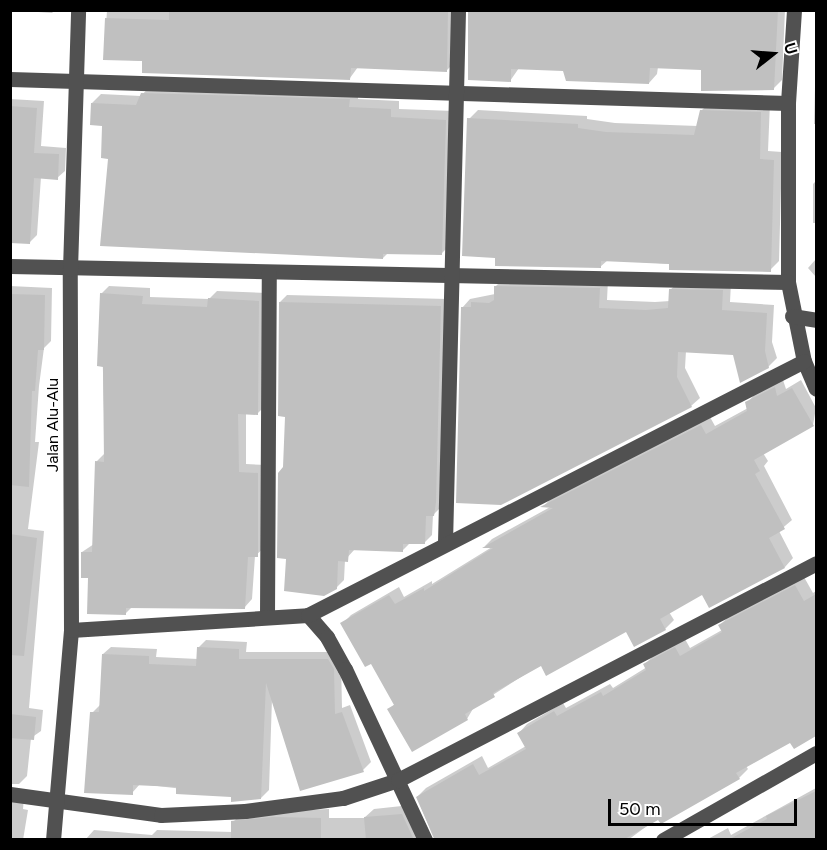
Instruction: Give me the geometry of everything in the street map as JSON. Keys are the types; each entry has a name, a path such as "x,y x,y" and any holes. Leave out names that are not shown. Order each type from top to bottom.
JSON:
{"street":[{"name":"Jalan Alu-Alu","path":"53,840 54,802 71,630 70,270 78,10"},
{"path":"446,543 452,278 453,93 458,10"},
{"path":"794,10 788,104 788,282 792,316 804,361 816,389"},
{"path":"10,79 788,104"},
{"path":"10,266 70,270 452,278 788,282"},
{"path":"267,617 269,273"},
{"path":"792,316 816,320"},
{"path":"71,630 308,615 804,361"},
{"path":"10,794 54,802 160,815 245,811 343,798 398,780 816,563"},
{"path":"308,615 327,637 425,840"},
{"path":"663,840 816,753"}],"building":[{"path":"169,10 448,10 447,72 351,68 350,80 142,73 142,61 103,60 105,18 169,20"},
{"path":"468,10 778,10 774,90 701,91 701,70 650,68 649,84 566,81 563,71 511,69 511,82 468,80"},
{"path":"141,93 350,99 349,107 391,109 391,117 446,120 442,255 383,254 383,259 100,246 108,159 101,158 102,126 90,125 91,103 136,105"},
{"path":"10,106 37,108 34,153 59,154 58,180 34,178 30,244 10,243"},
{"path":"700,110 761,112 760,159 774,160 771,272 669,270 669,264 601,261 601,268 495,266 495,258 462,256 467,118 578,124 578,128 606,132 694,135"},
{"path":"494,286 600,288 599,308 646,310 668,308 669,289 723,290 722,310 767,313 765,351 769,368 740,383 733,355 678,352 677,377 692,407 501,505 456,503 461,307 471,307 471,302 489,303 494,300"},
{"path":"100,293 143,296 142,304 207,307 208,298 259,301 258,415 238,414 239,472 258,473 258,557 248,557 245,609 126,608 126,615 87,614 88,578 81,578 81,552 92,552 95,461 104,462 103,367 97,366"},
{"path":"10,294 45,295 44,350 38,350 35,391 32,391 29,487 10,485"},
{"path":"279,302 441,306 436,502 434,516 426,516 425,544 403,544 403,552 349,550 348,562 338,561 337,589 324,596 284,591 286,559 277,558 278,473 283,467 285,417 278,416"},
{"path":"775,387 777,396 792,388 814,426 754,460 760,471 755,474 785,529 769,538 785,568 709,608 702,595 660,619 666,630 634,647 626,632 546,676 541,666 493,693 495,697 465,714 468,720 412,752 387,709 394,705 371,664 365,667 340,623 389,595 395,604 424,588 424,591 493,548 482,548 553,508 540,507 701,425 706,434 747,411 745,402"},
{"path":"10,534 37,538 24,656 10,655"},
{"path":"795,585 804,601 816,594 816,736 794,749 790,743 736,773 740,779 661,824 658,820 623,840 435,840 416,797 473,764 479,775 526,749 517,733 554,711 557,716 601,692 603,696 646,670 643,664 675,647 680,656 722,632 718,625"},
{"path":"197,647 239,649 239,659 328,659 334,669 335,714 342,712 364,772 300,791 266,683 261,799 231,802 231,797 176,794 176,787 133,785 133,795 84,793 90,712 99,712 102,654 149,656 149,664 196,666"},
{"path":"10,714 36,717 34,740 10,738"},
{"path":"816,791 816,840 728,840 767,819 766,816"},
{"path":"402,814 414,840 366,840 364,817"},
{"path":"273,817 321,818 321,840 231,840 231,821"}]}
